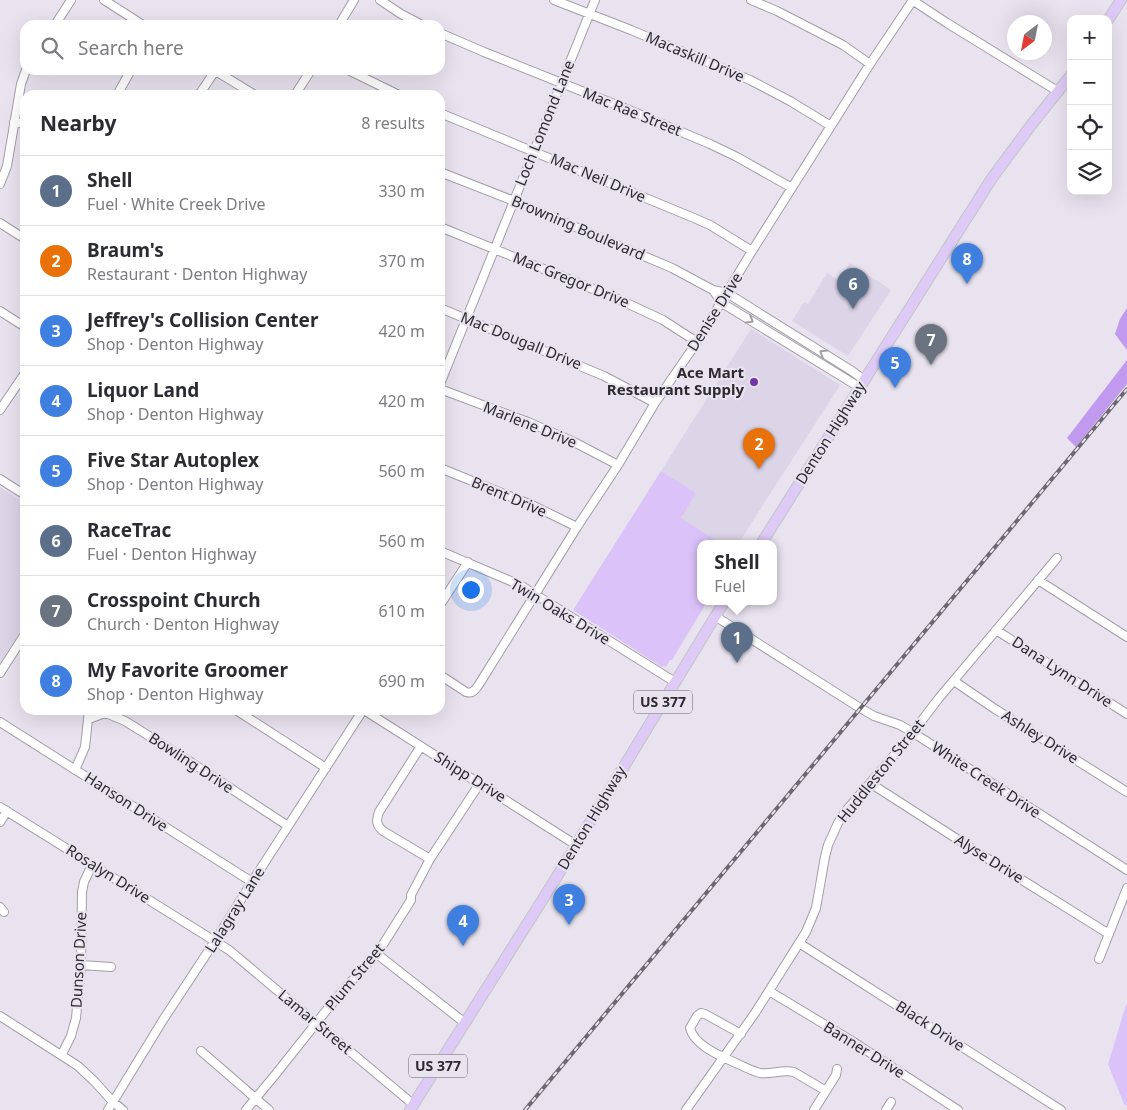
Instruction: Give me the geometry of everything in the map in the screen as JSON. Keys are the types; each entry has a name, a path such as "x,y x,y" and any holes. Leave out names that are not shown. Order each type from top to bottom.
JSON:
{"main road":[{"path":"1111,15 1121,0"},
{"name":"Denton Highway","path":"764,540 992,178 1067,81"},
{"name":"Denton Highway","path":"412,1107 576,845 722,605"}],"street":[{"path":"58,20 71,0"},
{"path":"104,0 135,20"},
{"path":"342,20 354,0"},
{"path":"380,0 412,20"},
{"name":"Macaskill Drive","path":"554,0 750,80 831,126"},
{"name":"Loch Lomond Lane","path":"445,372 595,0"},
{"path":"751,0 778,11 843,45 870,64"},
{"path":"913,0 1059,92"},
{"name":"Denise Drive","path":"445,678 466,692 473,692 618,465 655,403 722,303 752,251 870,64 913,0"},
{"name":"Mac Rae Street","path":"445,35 710,144 792,188"},
{"path":"0,184 8,166 14,122 24,75"},
{"path":"120,90 128,75"},
{"path":"202,90 212,75"},
{"path":"223,75 247,90"},
{"path":"298,90 308,75"},
{"path":"358,75 389,90"},
{"name":"Mac Neil Drive","path":"445,115 702,222 752,251"},
{"path":"14,122 20,123"},
{"name":"Browning Boulevard","path":"445,174 672,268 713,290 727,293 852,371 862,384"},
{"path":"0,224 20,236"},
{"name":"Mac Gregor Drive","path":"445,229 642,310 663,320 697,342"},
{"name":"Browning Boulevard","path":"713,290 722,303 796,349 862,384"},
{"name":"Mac Dougall Drive","path":"445,310 604,376 655,403"},
{"path":"0,311 20,324"},
{"path":"796,349 802,340"},
{"path":"0,410 3,397 20,378"},
{"name":"Marlene Drive","path":"445,391 528,422 572,441 618,465"},
{"name":"Brent Drive","path":"445,470 534,506 577,527"},
{"path":"0,479 20,492"},
{"name":"Twin Oaks Drive","path":"445,553 520,585 675,682"},
{"name":"Huddleston Street","path":"686,1110 769,991 810,925 816,908 828,845 838,822 1057,558"},
{"path":"445,597 468,562"},
{"path":"1038,580 1127,637"},
{"name":"White Creek Drive","path":"716,616 860,708 912,732 1127,870"},
{"name":"Dana Lynn Drive","path":"996,630 1127,714"},
{"path":"0,673 20,642"},
{"name":"Ashley Drive","path":"954,681 1127,792"},
{"path":"75,770 85,747 89,715"},
{"name":"Bowling Drive","path":"89,719 99,715"},
{"name":"Bowling Drive","path":"110,715 125,721 189,761 288,826"},
{"path":"244,715 326,768"},
{"name":"Lalagray Lane","path":"108,1110 163,1020 360,715"},
{"name":"Shipp Drive","path":"371,715 576,845"},
{"name":"Hanson Drive","path":"0,722 252,882"},
{"path":"421,746 379,812 376,821 382,831 430,859"},
{"name":"Plum Street","path":"246,1110 316,1023 377,954 411,900 411,895 430,859 480,783"},
{"name":"Alyse Drive","path":"870,783 1109,934"},
{"path":"0,822 3,809"},
{"name":"Rosalyn Drive","path":"3,809 215,941"},
{"name":"Dunson Drive","path":"62,1054 71,1036 76,1018 81,965 82,892 84,882 92,865"},
{"path":"1099,959 1127,888"},
{"name":"Lamar Street","path":"215,941 236,956 316,1023 412,1107"},
{"name":"Black Drive","path":"799,943 1060,1110"},
{"path":"377,954 465,1023"},
{"path":"81,965 111,967"},
{"name":"Banner Drive","path":"769,991 852,1041 958,1110"},
{"path":"740,1034 700,1013 690,1028 695,1038 707,1048 724,1057 761,1073 788,1070 826,1091"},
{"path":"0,1016 78,1066 123,1110"},
{"path":"201,1051 269,1110"},
{"path":"814,1110 836,1075 837,1069"},
{"path":"886,1110 891,1102"}],"shaded area":[{"path":"850,263 891,290 848,356 792,321 804,302 808,304 827,273 839,280"},
{"path":"1127,308 1127,350 1115,334 1120,319"},
{"path":"751,329 840,385 741,540 716,540 680,518 696,493 661,471"},
{"path":"1127,360 1127,384 1076,447 1067,438"},
{"path":"661,471 696,493 681,518 716,540 697,540 697,605 705,605 666,667 662,667 573,610"},
{"path":"0,487 20,500 20,632 0,663"},
{"path":"1127,1002 1127,1106 1124,1104 1108,1064"}],"railway":[{"path":"525,1110 1127,389"}],"place":[{"name":"My Favorite Groomer","path":"967,284"},
{"name":"RaceTrac","path":"853,309"},
{"name":"Crosspoint Church","path":"931,365"},
{"name":"Ace Mart Restaurant Supply","path":"754,382"},
{"name":"Five Star Autoplex","path":"895,388"},
{"name":"Braum's","path":"759,469"},
{"name":"Shell","path":"737,663"},
{"name":"Jeffrey's Collision Center","path":"569,925"},
{"name":"Liquor Land","path":"463,946"}]}
